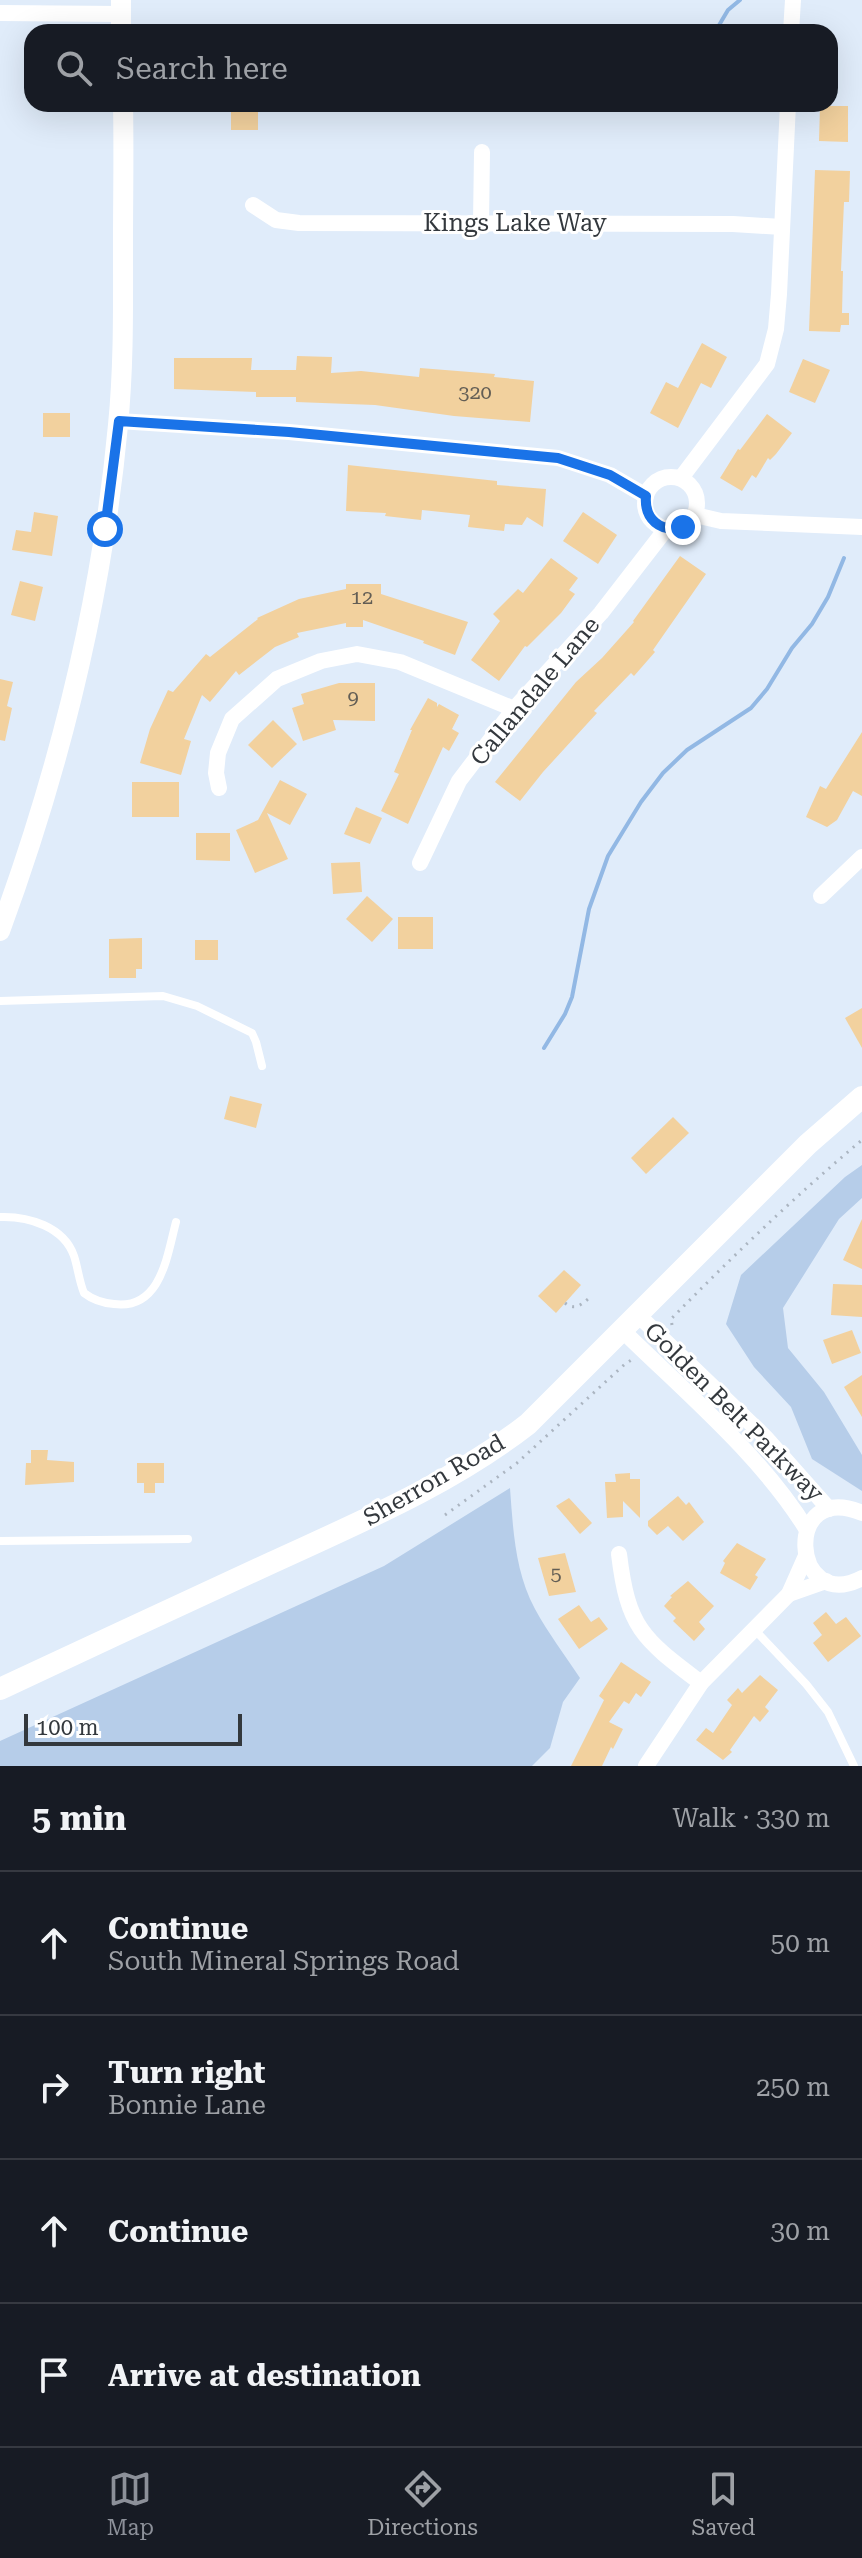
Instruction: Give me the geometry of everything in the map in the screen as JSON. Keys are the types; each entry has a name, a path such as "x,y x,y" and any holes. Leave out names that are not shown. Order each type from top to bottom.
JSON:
{"main road":[{"name":"Sherron Road","path":"0,1689 358,1524 493,1451 528,1424 808,1144 862,1097"}],"street":[{"path":"792,24 793,0"},
{"path":"0,13 121,15"},
{"path":"0,931 31,844 76,683 109,504 119,421 124,305 123,112"},
{"path":"681,478 767,364 776,329 788,112"},
{"path":"481,223 482,152"},
{"name":"Kings Lake Way","path":"253,205 276,220 299,223 717,224 782,227"},
{"path":"119,421 289,432 558,458 610,475 646,496"},
{"path":"663,478 681,478 694,489 698,507 683,527 666,529 651,520 645,504 646,496 649,488 663,478"},
{"path":"695,515 721,521 862,527"},
{"name":"Callandale Lane","path":"420,863 459,781 514,709 601,613 666,529"},
{"path":"219,788 216,773 218,753 232,719 277,679 321,661 357,654 400,662 514,709"},
{"path":"821,896 862,857"},
{"name":"Golden Belt Parkway","path":"630,1322 766,1438 829,1509"},
{"name":"Golden Belt Parkway","path":"630,1322 771,1480 807,1530"},
{"path":"826,1581 805,1558 807,1530 812,1521 829,1509 851,1509 862,1513"},
{"path":"619,1554 624,1591 639,1628 661,1652 701,1683"},
{"path":"646,1766 701,1683 789,1594 805,1558"},
{"path":"789,1594 826,1581 858,1583"}],"lane":[{"path":"0,1001 143,995 176,998 252,1033 262,1066"},
{"path":"0,1217 33,1222 60,1234 75,1258 84,1293 99,1302 117,1305 138,1302 154,1289 160,1279 176,1222"},
{"path":"0,1541 188,1539"},
{"path":"754,1628 828,1712 854,1766"}],"path":[{"path":"672,1325 671,1319 699,1290 802,1191 862,1140"},
{"path":"565,1303 576,1307 588,1299"},
{"path":"445,1515 517,1463 631,1359 639,1361"}],"shaded area":[{"path":"862,1165 862,1198 839,1219 783,1308 788,1348 824,1392 862,1455 862,1491 812,1459 791,1407 754,1367 726,1324 741,1275 845,1177"},
{"path":"510,1488 516,1550 528,1595 545,1627 580,1678 563,1702 550,1748 532,1766 0,1766 0,1741 384,1566"}],"building":[{"path":"838,106 848,106 848,142 819,141 820,112 838,112"},
{"path":"231,112 258,112 258,130 231,130"},
{"path":"815,170 850,171 849,202 844,202 841,271 842,313 849,313 849,325 841,325 840,332 809,331"},
{"path":"702,343 727,357 711,388 701,383 678,428 650,413 666,382 678,388"},
{"path":"297,356 332,357 331,373 361,371 419,377 420,368 495,374 494,377 534,381 530,422 375,405 296,402 296,397 256,397 256,392 174,389 174,358 252,358 251,370 296,370"},
{"path":"803,359 830,370 815,403 789,392"},
{"path":"43,413 70,413 70,437 43,437"},
{"path":"767,414 792,433 776,454 770,460 768,458 756,478 752,475 742,491 720,478 738,449"},
{"path":"348,465 546,489 543,527 527,517 522,525 505,524 504,531 468,527 470,515 422,510 421,520 385,516 386,513 346,511"},
{"path":"34,512 58,516 52,556 12,550 16,530 31,532"},
{"path":"583,512 617,535 598,564 563,541"},
{"path":"680,556 706,574 653,650 655,652 634,676 631,673 594,711 597,713 520,801 495,782 576,682 634,622"},
{"path":"551,558 578,578 569,590 575,594 561,613 525,646 499,681 471,660 500,621 493,614 518,589 523,593"},
{"path":"20,581 43,587 35,621 11,615"},
{"path":"346,584 381,584 381,594 468,622 455,655 363,620 363,627 346,627 346,623 297,633 299,637 275,647 239,675 236,671 210,702 202,695 184,739 191,741 181,775 140,763 150,729 168,690 173,692 206,654 210,657 257,618 299,599 346,589"},
{"path":"0,679 13,682 7,706 12,708 5,741 0,740"},
{"path":"339,683 375,683 375,721 333,720 336,730 303,741 292,708 304,704 301,694"},
{"path":"428,698 437,703 437,707 439,704 459,715 452,729 459,733 449,751 443,747 408,824 381,811 399,774 394,772 410,730"},
{"path":"273,720 297,744 272,768 248,745"},
{"path":"862,732 862,796 853,791 837,820 827,827 806,817 820,786 826,789"},
{"path":"280,780 307,794 290,825 267,813 288,859 255,873 236,830 258,820"},
{"path":"132,782 179,782 179,817 132,817"},
{"path":"356,807 382,818 370,844 344,834"},
{"path":"196,833 230,833 230,861 196,860"},
{"path":"360,862 362,892 333,894 331,863"},
{"path":"367,896 393,919 372,942 346,919"},
{"path":"398,917 433,917 433,949 398,949"},
{"path":"142,938 142,969 136,969 136,978 109,978 109,939"},
{"path":"195,940 218,940 218,960 195,960"},
{"path":"862,1008 862,1048 845,1018"},
{"path":"230,1096 262,1104 256,1128 224,1119"},
{"path":"673,1117 689,1133 646,1174 631,1158"},
{"path":"862,1219 862,1269 843,1260"},
{"path":"564,1270 581,1285 556,1313 538,1296"},
{"path":"833,1284 862,1285 862,1317 831,1315"},
{"path":"852,1330 861,1353 832,1364 823,1340"},
{"path":"862,1375 862,1417 844,1387"},
{"path":"31,1450 48,1450 47,1460 74,1462 74,1482 25,1485 26,1463 31,1463"},
{"path":"137,1463 164,1463 164,1483 155,1483 155,1493 144,1493 144,1483 137,1483"},
{"path":"630,1473 630,1479 640,1479 640,1518 623,1501 623,1517 607,1518 605,1482 616,1482 615,1474"},
{"path":"678,1496 686,1505 689,1502 704,1522 683,1541 668,1526 657,1535 648,1526 648,1521"},
{"path":"569,1498 592,1523 580,1534 556,1506"},
{"path":"737,1543 766,1559 755,1575 758,1577 750,1590 720,1573 725,1563 723,1561"},
{"path":"565,1553 576,1592 549,1596 538,1558"},
{"path":"688,1581 714,1606 699,1622 705,1629 694,1641 673,1621 676,1618 664,1606 670,1596"},
{"path":"579,1605 591,1622 599,1617 608,1629 579,1649 558,1619"},
{"path":"826,1612 836,1624 846,1617 861,1636 828,1662 813,1643 822,1635 813,1623"},
{"path":"621,1662 651,1682 641,1697 636,1693 629,1704 624,1701 609,1722 623,1729 602,1766 571,1766 604,1700 599,1696"},
{"path":"760,1675 778,1690 765,1707 769,1711 760,1722 754,1716 730,1750 732,1752 723,1760 696,1740 706,1728 713,1733 732,1705 727,1700 738,1688 742,1693"}],"waterway":[{"path":"720,24 728,10 740,0"},
{"path":"544,1048 572,997 589,909 608,856 641,802 663,773 687,750 751,708 767,689 828,597 844,558"}],"route":[{"path":"105,529 119,421 289,432 558,458 610,475 646,496 647,513 658,526 666,529 683,527"}]}
